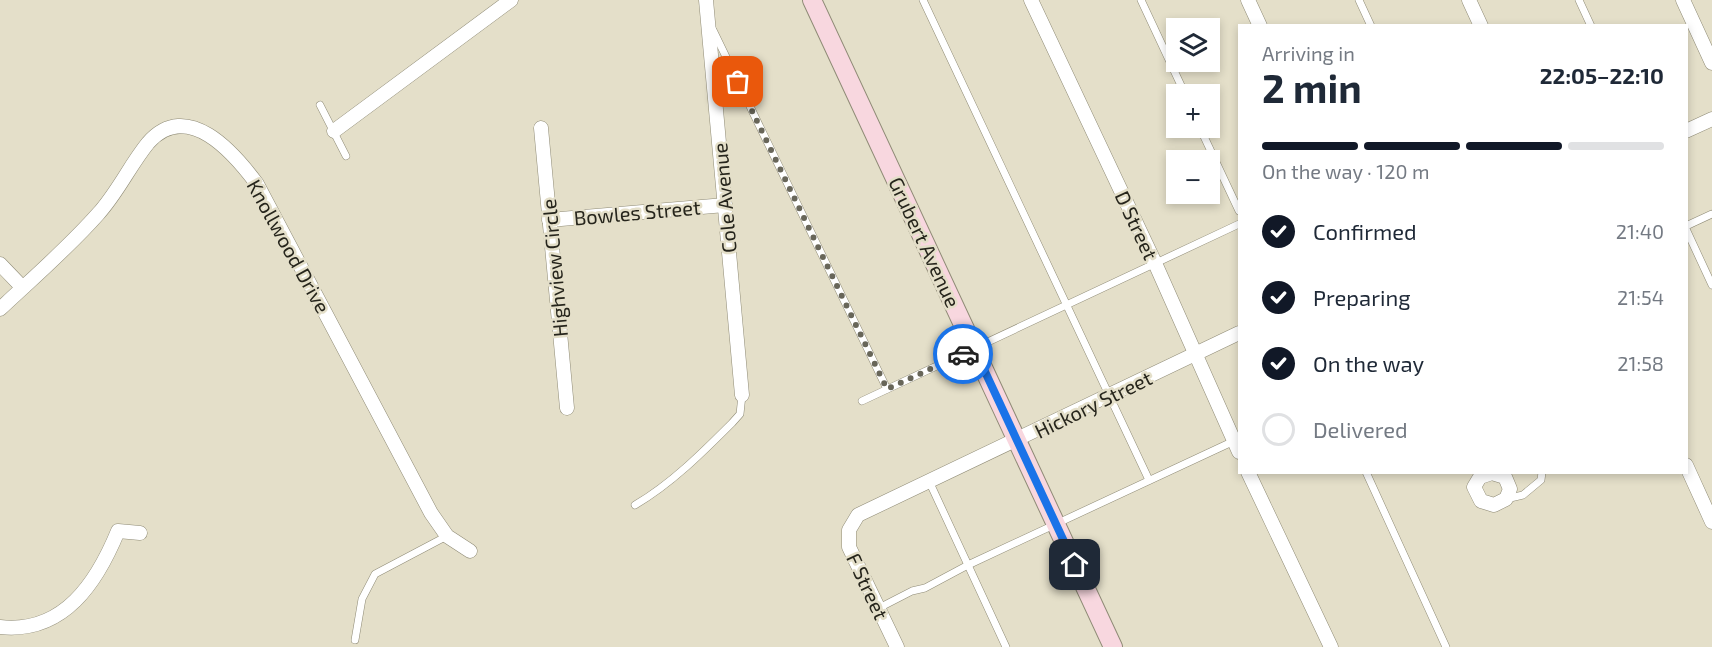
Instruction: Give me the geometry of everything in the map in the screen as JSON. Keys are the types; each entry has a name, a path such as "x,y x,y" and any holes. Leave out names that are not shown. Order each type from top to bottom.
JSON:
{"street":[{"path":"334,131 511,0"},
{"name":"Cole Avenue","path":"706,0 742,395"},
{"name":"Grubert Avenue","path":"812,0 1113,647"},
{"name":"D Street","path":"1031,0 1155,263 1236,447"},
{"path":"1248,0 1259,24"},
{"path":"1469,0 1480,24"},
{"path":"1683,0 1712,63"},
{"path":"1688,130 1712,119"},
{"name":"Knollwood Drive","path":"0,309 97,215 155,137 167,130 181,127 207,132 246,170 262,192 431,513 447,536 470,551"},
{"name":"Highview Circle","path":"542,128 567,408"},
{"name":"Bowles Street","path":"549,220 725,205"},
{"path":"0,264 22,287"},
{"name":"Hickory Street","path":"852,523 858,515 1238,334"},
{"path":"1688,469 1712,522"},
{"path":"1249,474 1331,647"},
{"path":"1468,474 1479,498 1485,503 1496,504 1506,500 1510,492 1509,484 1502,474"},
{"path":"1474,488 1478,480 1488,474"},
{"name":"F Street","path":"852,523 848,536 849,547 897,647"},
{"path":"0,627 29,626 66,609 81,596 96,577 118,531 140,533"}],"lane":[{"path":"923,0 1149,480"},
{"path":"1141,0 1180,84"},
{"path":"1359,0 1370,24"},
{"path":"1579,0 1590,24"},
{"path":"708,20 887,389"},
{"path":"320,105 346,156"},
{"path":"1205,138 1238,209"},
{"path":"1688,227 1712,214"},
{"path":"862,401 1238,224"},
{"path":"1688,232 1712,285"},
{"path":"635,506 654,494 727,428 740,414 742,395"},
{"path":"877,609 1149,480 1236,447"},
{"path":"1367,474 1446,647"},
{"path":"1506,500 1522,495 1541,480 1542,474"},
{"path":"929,482 1005,647"},
{"path":"355,640 362,599 375,574 447,536"}],"way so far":[{"path":"738,82 887,389 963,354"}],"route":[{"path":"963,354 974,348 1075,565"}]}
